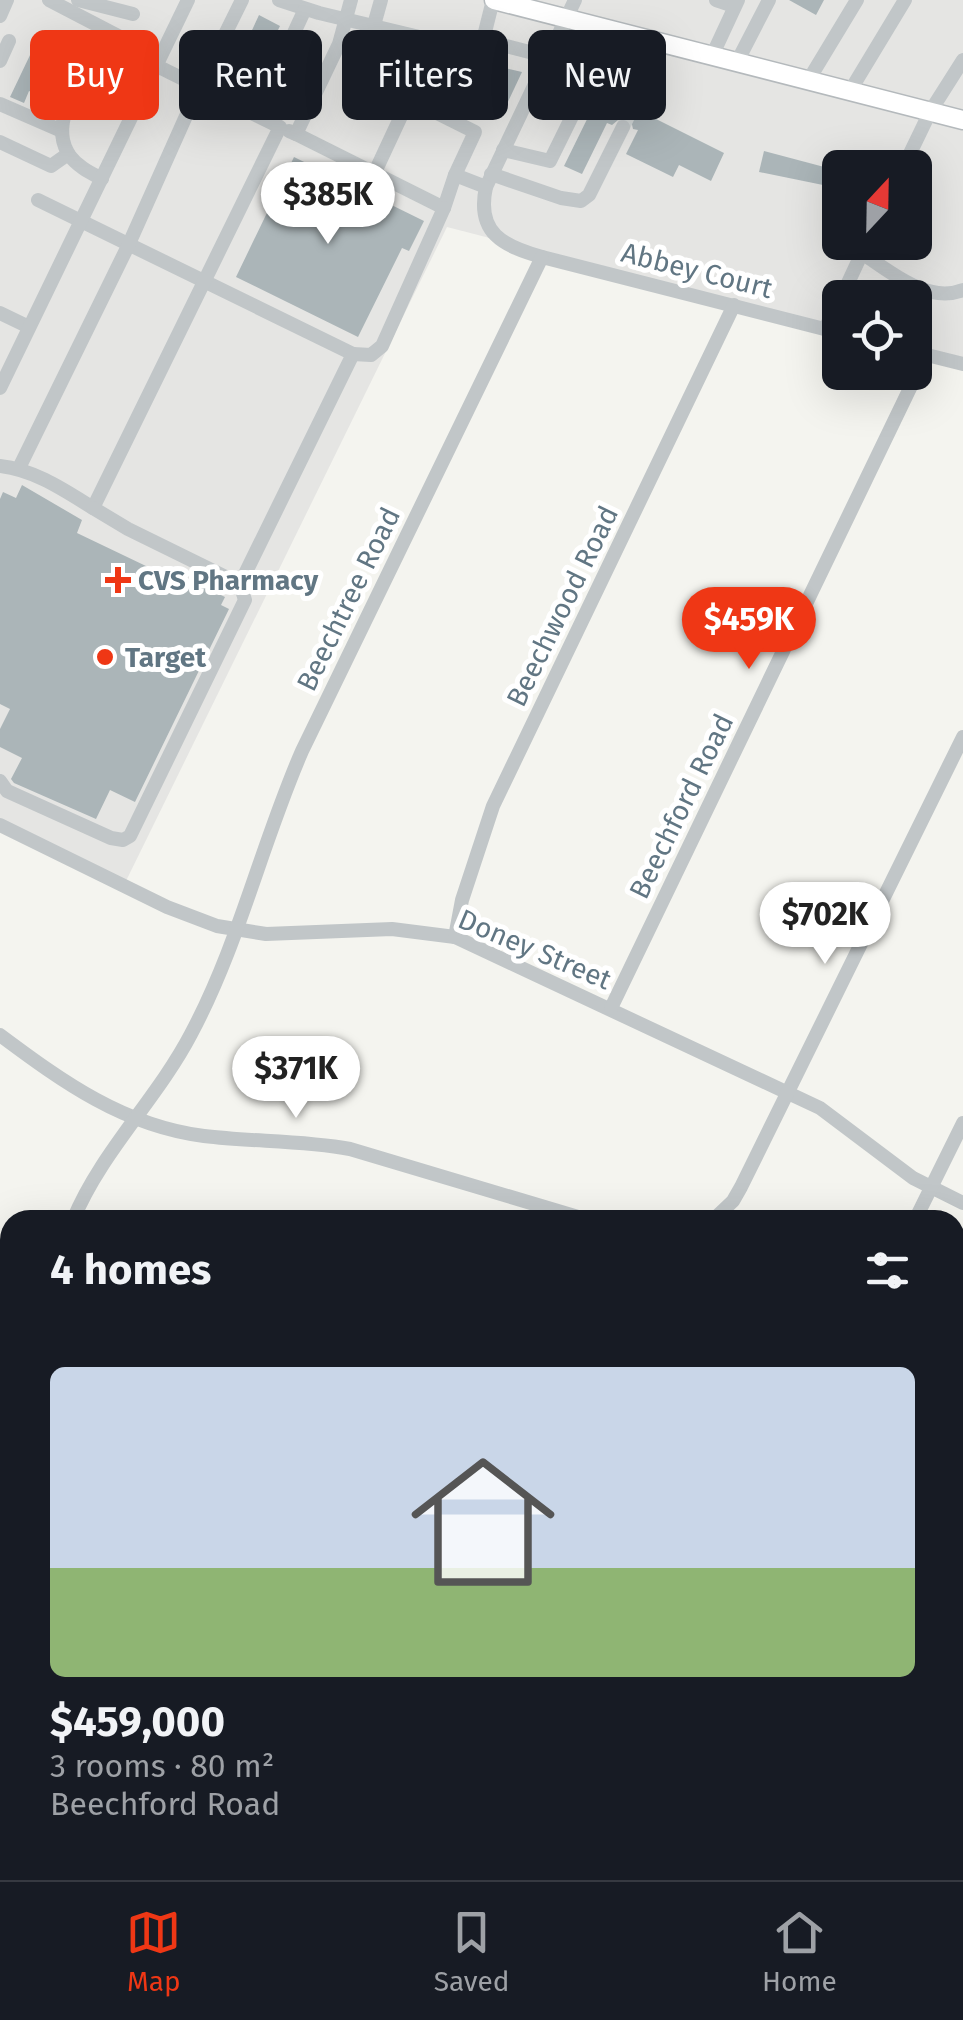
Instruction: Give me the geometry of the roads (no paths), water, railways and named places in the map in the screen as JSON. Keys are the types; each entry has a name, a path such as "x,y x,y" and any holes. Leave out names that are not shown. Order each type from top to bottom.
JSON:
{"main road":[{"path":"493,0 611,30"},
{"path":"666,44 963,120"}],"street":[{"path":"0,16 7,0"},
{"path":"50,0 107,30"},
{"path":"78,0 133,14"},
{"path":"159,62 188,0"},
{"path":"227,30 242,0"},
{"path":"279,0 392,30"},
{"path":"296,134 339,44 351,0"},
{"path":"374,25 381,0"},
{"path":"486,30 493,0"},
{"path":"560,30 575,0"},
{"path":"712,56 736,3 716,0"},
{"path":"737,62 769,0"},
{"path":"808,81 858,0"},
{"path":"850,91 904,0"},
{"path":"294,30 304,9"},
{"path":"0,61 9,41"},
{"path":"912,150 930,112 961,68"},
{"path":"528,98 483,202 491,230 512,248 542,257"},
{"path":"0,104 62,132"},
{"path":"63,120 68,154 102,179"},
{"path":"0,388 4,367 29,327 130,120"},
{"path":"19,468 128,246 184,120"},
{"path":"267,120 444,208"},
{"path":"375,172 399,120"},
{"path":"38,200 353,354 371,355 382,346 475,132 451,120"},
{"path":"503,150 550,161 570,120"},
{"path":"93,508 280,127"},
{"path":"455,175 581,201 589,196 623,127"},
{"path":"0,142 51,166 68,154"},
{"name":"Abbey Court","path":"542,257 822,328"},
{"name":"Beechtree Road","path":"78,1210 189,1038 238,932 275,817 302,751 542,257"},
{"path":"878,260 902,280 924,290 944,295 963,290"},
{"name":"Beechwood Road","path":"455,937 462,900 493,806 734,304"},
{"path":"0,314 29,327"},
{"path":"0,781 7,791 110,838 123,840 130,836 245,600 240,584 353,354"},
{"path":"932,356 963,364"},
{"name":"Beechford Road","path":"611,1008 903,390"},
{"path":"0,466 19,468 128,529 240,584"},
{"path":"725,1210 741,1187 961,747"},
{"name":"Doney Street","path":"0,825 168,907 238,932 392,928 455,937 820,1108 913,1178 963,1203"},
{"path":"0,1035 62,1081 136,1120 203,1136 320,1144 350,1150 554,1210"},
{"path":"921,1210 963,1123"}],"tunnel":[{"path":"623,127 626,120"}],"place":[{"name":"CVS Pharmacy","path":"118,580"},
{"name":"Target","path":"105,657"}]}
